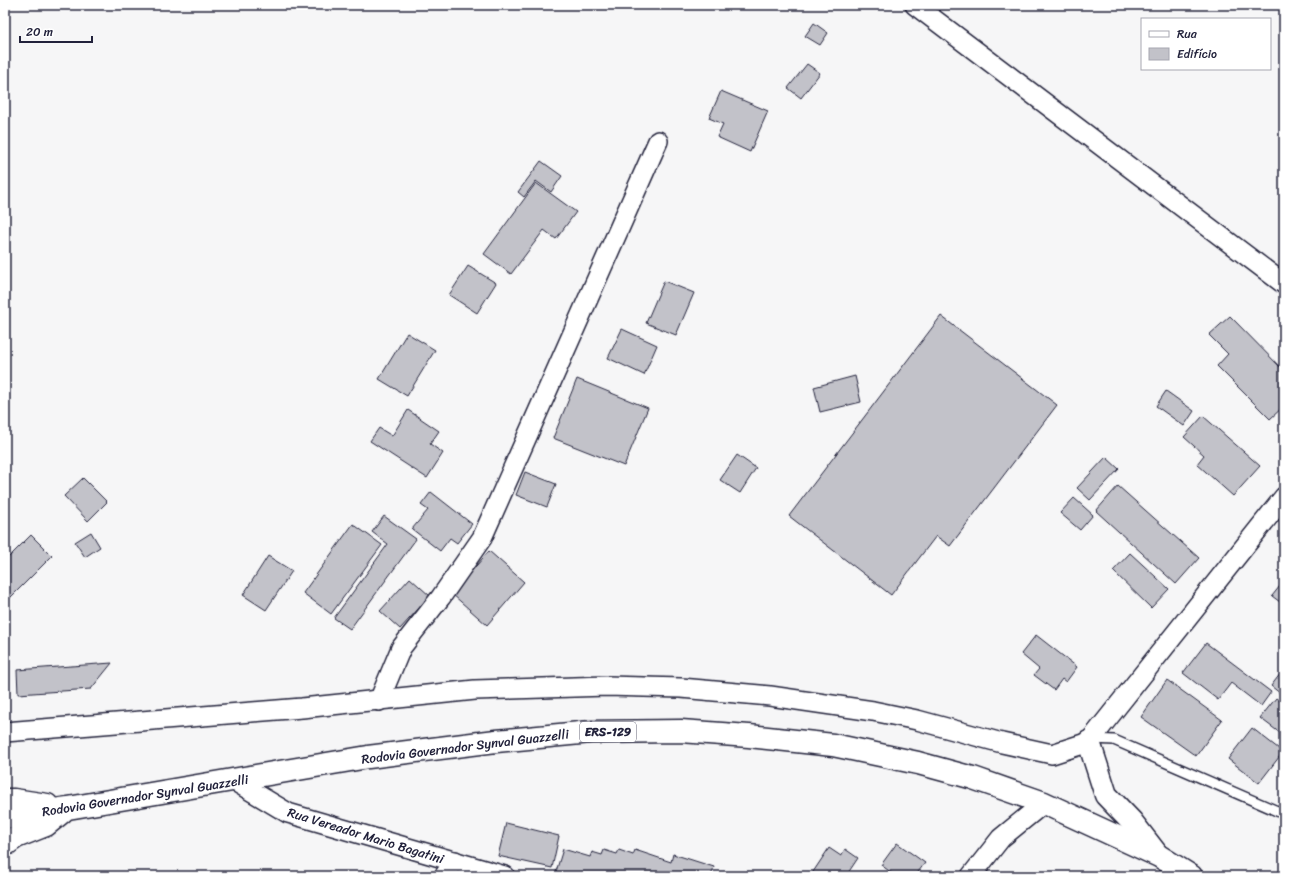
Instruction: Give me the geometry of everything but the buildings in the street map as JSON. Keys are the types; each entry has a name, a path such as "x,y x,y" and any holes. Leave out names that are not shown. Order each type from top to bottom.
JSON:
{"main road":[{"name":"Rodovia Governador Synval Guazzelli","path":"5,817 68,808 368,757 496,741 591,732 681,731 749,736 833,745 925,765 973,778 1044,803 1159,856 1192,876"},
{"path":"1090,741 1106,795 1131,821 1159,856"},
{"path":"5,800 68,808"},
{"path":"5,845 16,837 46,825 68,808"}],"street":[{"path":"920,6 1284,284"},
{"path":"379,701 401,648 441,597 482,538 658,141"},
{"path":"5,732 379,701 475,690 607,686 681,688 770,696 873,711 917,720 1002,743 1052,754 1090,741 1284,497"},
{"name":"Rua Vereador Mario Bagatini","path":"233,780 288,813 450,869 505,876"},
{"path":"971,876 1001,838 1044,803"}],"lane":[{"path":"1090,741 1114,740 1284,814"}]}
